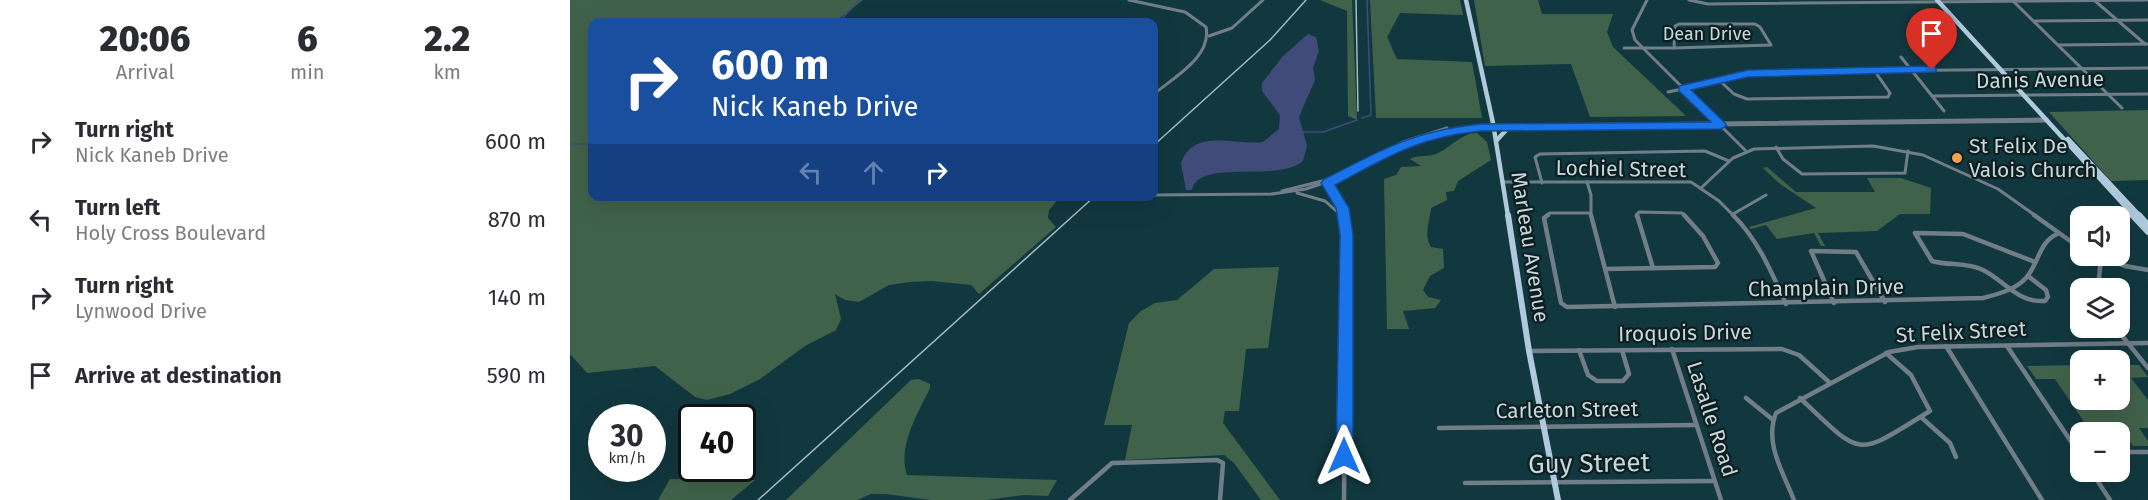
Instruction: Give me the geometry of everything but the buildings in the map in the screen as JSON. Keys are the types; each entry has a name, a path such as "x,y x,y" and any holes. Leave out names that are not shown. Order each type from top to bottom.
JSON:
{"main road":[{"name":"Marleau Avenue","path":"1466,0 1496,141 1529,351 1558,500"},
{"path":"1938,1 2049,120 2148,232"},
{"path":"1496,141 1508,128"},
{"path":"2057,130 2075,146 2148,225"}],"street":[{"path":"1130,0 1190,14 1205,26 1209,36 1203,52 1158,91"},
{"path":"1209,36 1222,34 1232,28 1263,0"},
{"path":"1647,0 1632,30 1641,48 1746,151"},
{"path":"1689,0 1708,4 2147,0"},
{"path":"2094,0 2147,45"},
{"path":"2013,1 2122,108"},
{"path":"2034,21 2148,20"},
{"name":"Dean Drive","path":"1624,48 1674,48 1768,47 1771,44 1760,27 1755,24 1679,24 1675,26 1674,48"},
{"path":"2058,45 2147,45"},
{"path":"1901,57 1944,111"},
{"path":"1668,92 1765,72 2148,68"},
{"path":"1719,80 1734,94 1747,99 1888,97 1890,93 1874,70"},
{"name":"Danis Avenue","path":"1932,96 2148,94"},
{"path":"1284,193 1327,182 1416,138 1455,129 2049,120"},
{"path":"1493,127 1720,124"},
{"path":"1701,188 1729,161 1746,151 1775,147 1869,146 1908,151 1941,161 1993,187 2070,241"},
{"path":"1775,147 1795,170 1811,175 1905,173 1908,151"},
{"path":"1542,183 1535,156 1540,154 1702,151 1715,153 1729,161"},
{"name":"Lochiel Street","path":"1502,182 1684,181 1701,188 1732,214 1759,246 1786,304"},
{"path":"1261,193 1327,182"},
{"path":"1327,182 1343,208 1346,226 1344,500"},
{"path":"1587,182 1591,195 1590,213 1615,307"},
{"path":"1158,195 1311,194 1325,200 1339,211 1346,226"},
{"path":"1732,214 1766,195"},
{"path":"1605,269 1715,267 1718,263 1703,236 1680,212 1638,213 1636,216 1653,268"},
{"name":"Champlain Drive","path":"1590,213 1550,213 1544,218 1563,306 1969,300 2011,289 2028,276 2043,242 2058,233"},
{"path":"2028,276 2046,290 2048,297 2045,301 2031,301 1975,266 1932,261 1916,231 1964,234 2035,262"},
{"path":"1834,303 1811,251 1856,252 1885,302"},
{"path":"2130,265 2148,270"},
{"path":"2123,338 2148,368"},
{"name":"St Felix Street","path":"1772,419 1779,410 1829,382 1886,353 1908,348 2148,343"},
{"path":"1946,346 2042,500"},
{"path":"2006,346 2070,439"},
{"name":"Lasalle Road","path":"1672,349 1721,500"},
{"name":"Iroquois Drive","path":"1529,351 1783,349 1799,355 1829,382"},
{"path":"1579,350 1587,378 1596,382 1614,382 1623,381 1629,377 1622,350"},
{"path":"1800,398 1844,440 1860,447 1875,445 1930,413 1930,407 1911,375 1886,353"},
{"path":"1746,398 1772,419 1771,439 1794,500"},
{"path":"1922,418 1950,443 1956,457"},
{"name":"Carleton Street","path":"1439,428 1696,425"},
{"path":"2130,452 2148,452"},
{"path":"1070,500 1112,463 1217,460 1223,463 1220,500"},
{"name":"Guy Street","path":"1465,483 1714,481"},
{"path":"2098,482 2110,500"}],"green space":[{"path":"570,0 863,0 840,18 588,18 588,201 1057,201 1049,210 1048,218 1056,227 979,294 971,285 932,281 889,285 859,302 845,300 835,294 841,319 836,330 805,346 760,379 730,394 707,400 695,397 655,366 587,373 570,354"},
{"path":"1320,0 1352,0 1357,120 1348,116 1347,11"},
{"path":"1370,0 1460,0 1463,15 1400,13 1387,37 1397,59 1472,62 1482,118 1376,118"},
{"path":"1474,0 1538,0 1542,14 1613,14 1607,32 1613,47 1686,116 1590,117 1571,64 1485,66"},
{"path":"2148,110 2148,180 2111,181 2049,112"},
{"path":"1477,133 1487,142 1491,160 1458,181 1454,191 1446,192 1447,200 1431,208 1427,238 1431,247 1443,249 1444,268 1430,276 1423,290 1428,297 1441,300 1435,308 1403,311 1409,329 1387,329 1384,179 1396,175 1401,167 1421,166 1410,159 1435,154 1461,138"},
{"path":"1767,167 1796,192 1875,192 1867,178 1901,178 1931,188 1930,214 1900,214 1877,231 1818,233 1825,246 1821,246 1814,233 1777,239 1766,225 1751,229 1749,227 1816,208 1780,184 1763,168"},
{"path":"1279,267 1268,348 1246,349 1239,411 1225,411 1223,423 1280,500 1261,500 1234,463 1224,455 1125,460 1132,425 1104,425 1129,323 1141,311 1155,303 1177,300 1214,269"},
{"path":"2070,365 2070,401 2055,379 2036,379 2027,366"},
{"path":"2130,365 2139,365 2148,377 2131,378 2148,400 2148,428 2139,428 2148,441 2148,446 2133,446 2130,442 2130,422 2084,422 2076,410 2130,410"},
{"path":"919,379 930,384 930,388 910,430 905,453 907,475 1057,480 1048,496 1024,495 986,500 931,500 871,494 857,500 786,500 911,380"},
{"path":"670,479 678,479 678,482 753,482 731,500 658,500"}],"water":[{"path":"1308,34 1316,37 1319,51 1313,68 1315,80 1299,117 1307,146 1303,161 1291,167 1276,170 1208,175 1197,180 1192,190 1186,190 1181,163 1187,152 1195,145 1216,140 1263,142 1279,129 1280,115 1262,91 1262,83 1283,56"}],"waterway":[{"path":"843,18 859,0"},
{"path":"1362,118 1371,115 1367,0"},
{"path":"1303,132 1323,132 1357,120"},
{"path":"570,144 588,144"}],"railway":[{"path":"1158,141 1270,40 1306,0"},
{"path":"1356,0 1358,111"},
{"path":"758,500 1089,201"}],"place":[{"name":"St Felix De Valois Church","path":"1957,158"}],"route":[{"path":"1344,456 1345,215 1328,183 1401,144 1446,131 1468,128 1721,126 1683,88 1748,73 1932,70"}]}
